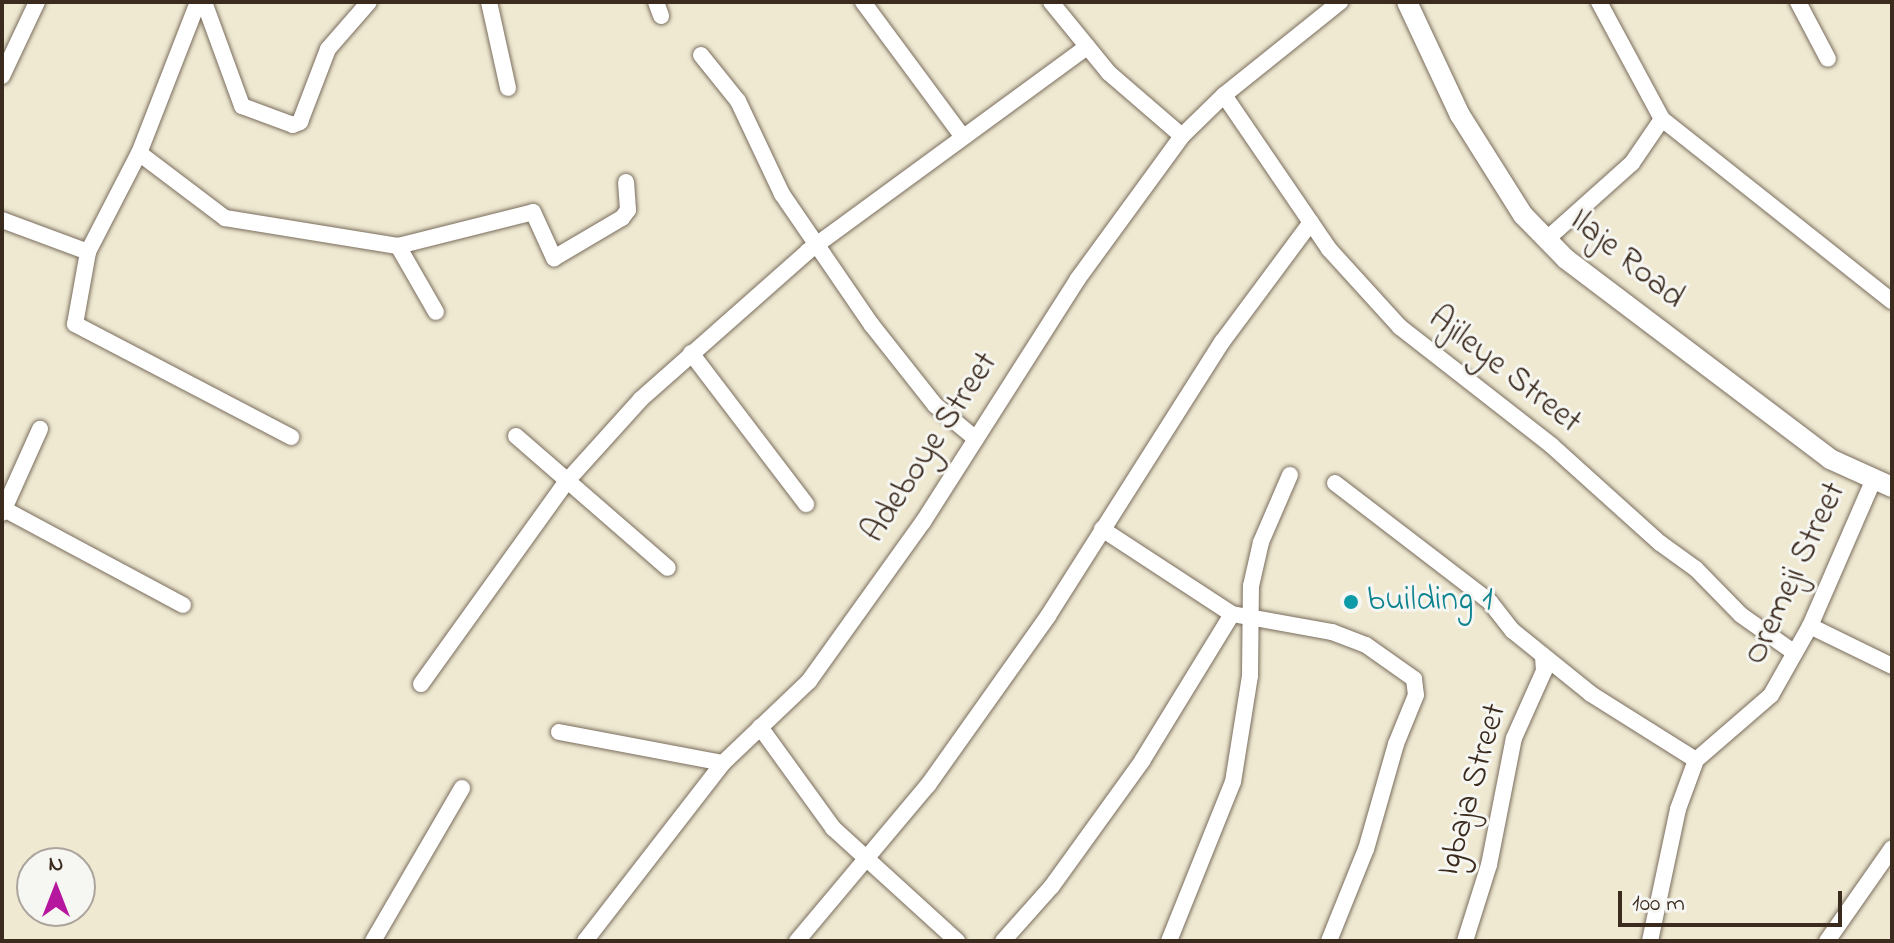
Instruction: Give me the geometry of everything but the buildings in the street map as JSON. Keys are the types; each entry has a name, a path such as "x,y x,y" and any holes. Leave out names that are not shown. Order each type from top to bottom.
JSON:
{"street":[{"path":"201,2 242,106 293,125 300,122 328,49 369,2"},
{"path":"201,2 139,153 88,252 75,324 291,437"},
{"path":"489,2 508,88"},
{"path":"863,2 963,137"},
{"path":"1051,2 1087,47 1182,136"},
{"name":"Adeboye Street","path":"585,941 723,763 809,681 976,439 1009,380 1182,136 1224,95 1340,2"},
{"name":"Ilaje Road","path":"1407,2 1460,115 1523,215 1566,259 1830,459 1883,483"},
{"path":"1599,2 1662,119 1892,301"},
{"path":"1798,2 1828,59"},
{"path":"2,76 32,4"},
{"path":"421,684 567,481 691,353 818,244 1087,47"},
{"path":"701,55 738,101 761,156 908,375 976,439"},
{"name":"Ajileye Street","path":"1224,95 1329,249 1400,327 1551,445 1660,543 1696,569 1741,615 1792,651"},
{"path":"1547,239 1632,163 1662,119"},
{"path":"139,153 225,218 398,246 533,212 549,255 562,256 622,218 628,210 626,182"},
{"path":"2,220 88,252"},
{"path":"797,941 928,785 1102,529 1222,342 1311,222"},
{"path":"398,246 436,312"},
{"path":"691,353 806,504"},
{"path":"40,429 3,511 183,605"},
{"path":"516,436 668,568"},
{"path":"1003,941 1052,886 1142,761 1240,616 1261,542 1290,475"},
{"path":"1335,483 1490,602 1513,631 1543,657 1628,720 1696,760 1675,822 1650,941"},
{"name":"Oremeji Street","path":"1696,760 1752,717 1771,695 1883,483"},
{"path":"1102,529 1240,616 1332,632 1366,645 1408,671 1417,688 1355,882 1329,941"},
{"path":"1169,941 1240,755 1250,676 1240,616"},
{"path":"1810,626 1892,666"},
{"name":"Igbaja Street","path":"1465,941 1489,865 1514,738 1544,671 1543,657"},
{"path":"760,727 810,802 957,941"},
{"path":"559,732 723,763"},
{"path":"373,941 462,788"},
{"path":"1827,941 1892,848"}],"place":[{"name":"building 1","path":"1351,602"}]}
